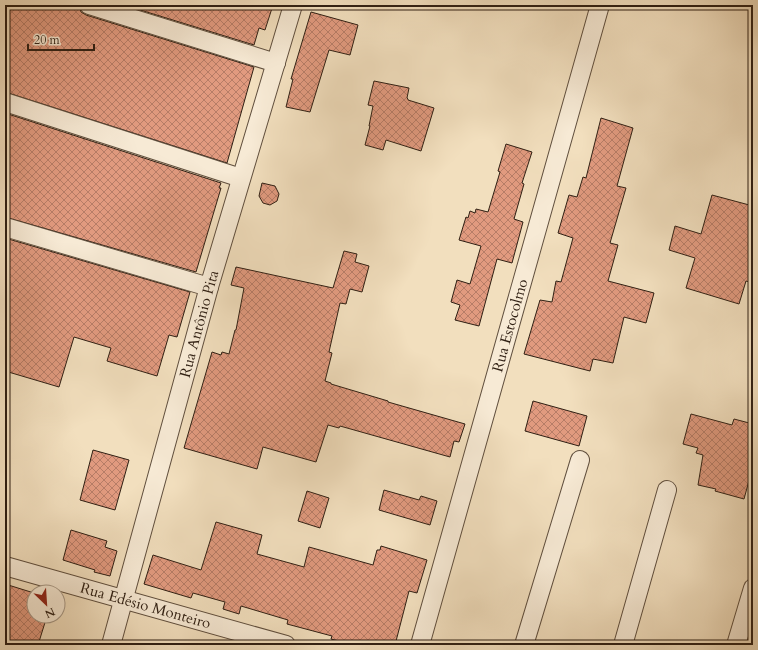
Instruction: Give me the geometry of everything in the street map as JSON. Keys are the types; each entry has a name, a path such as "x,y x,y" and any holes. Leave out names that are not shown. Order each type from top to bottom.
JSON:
{"street":[{"path":"89,5 128,11 276,63"},
{"name":"Rua Antônio Pita","path":"111,645 208,287 293,5"},
{"name":"Rua Estocolmo","path":"420,645 600,5"},
{"path":"5,102 240,178"},
{"path":"5,227 208,287"},
{"path":"524,645 580,460"},
{"path":"623,645 667,490"},
{"name":"Rua Edésio Monteiro","path":"5,566 286,645"},
{"path":"736,645 753,588"}],"building":[{"path":"5,5 79,5 81,12 86,15 254,67 227,163 5,92"},
{"path":"124,5 273,5 265,30 259,28 254,45"},
{"path":"311,12 358,25 350,55 329,50 310,112 286,107 293,79 291,79"},
{"path":"374,81 409,88 408,100 434,108 421,151 386,140 383,150 365,145 373,106 368,105"},
{"path":"5,113 221,183 219,188 221,188 196,272 5,217"},
{"path":"601,118 633,128 617,186 626,188 610,243 618,245 608,281 654,293 646,323 624,317 613,363 593,359 590,371 524,354 540,300 552,302 556,281 561,282 573,238 558,233 569,195 577,197 583,177 586,178"},
{"path":"506,144 532,152 522,183 524,184 514,219 523,222 512,263 497,259 479,326 455,320 460,305 451,302 457,280 470,284 481,246 459,240 466,217 468,218 470,211 475,213 476,209 488,212 500,172 498,171"},
{"path":"262,183 275,186 279,194 277,201 270,205 263,203 259,196"},
{"path":"712,195 753,206 753,283 746,281 739,304 686,288 695,258 669,250 675,226 701,234"},
{"path":"5,238 190,292 177,337 169,335 157,376 107,361 111,348 74,337 59,387 5,371"},
{"path":"344,251 357,254 355,262 369,266 362,292 350,289 346,304 340,303 329,352 332,353 325,381 388,402 465,424 459,442 454,441 450,457 340,426 339,428 328,425 316,462 263,447 257,469 184,448 212,352 221,355 222,352 229,354 236,330 244,288 231,285 236,267 333,288"},
{"path":"533,401 587,416 579,446 525,431"},
{"path":"691,414 732,425 734,419 753,424 753,466 744,499 715,491 716,489 698,485 703,455 696,453 698,448 683,444"},
{"path":"93,450 129,460 115,510 80,500"},
{"path":"384,490 419,500 421,496 437,501 430,525 379,510"},
{"path":"307,491 329,498 320,528 298,521"},
{"path":"216,522 262,535 257,554 304,567 309,547 373,565 377,550 380,550 381,546 427,560 417,593 409,591 395,645 353,645 331,639 332,636 287,624 288,620 241,606 239,614 223,609 225,602 193,593 191,598 144,584 153,555 201,570"},
{"path":"71,530 107,541 105,547 117,551 110,576 94,572 95,570 63,560"},
{"path":"5,584 26,591 26,624 45,624 38,645 5,645"}]}
